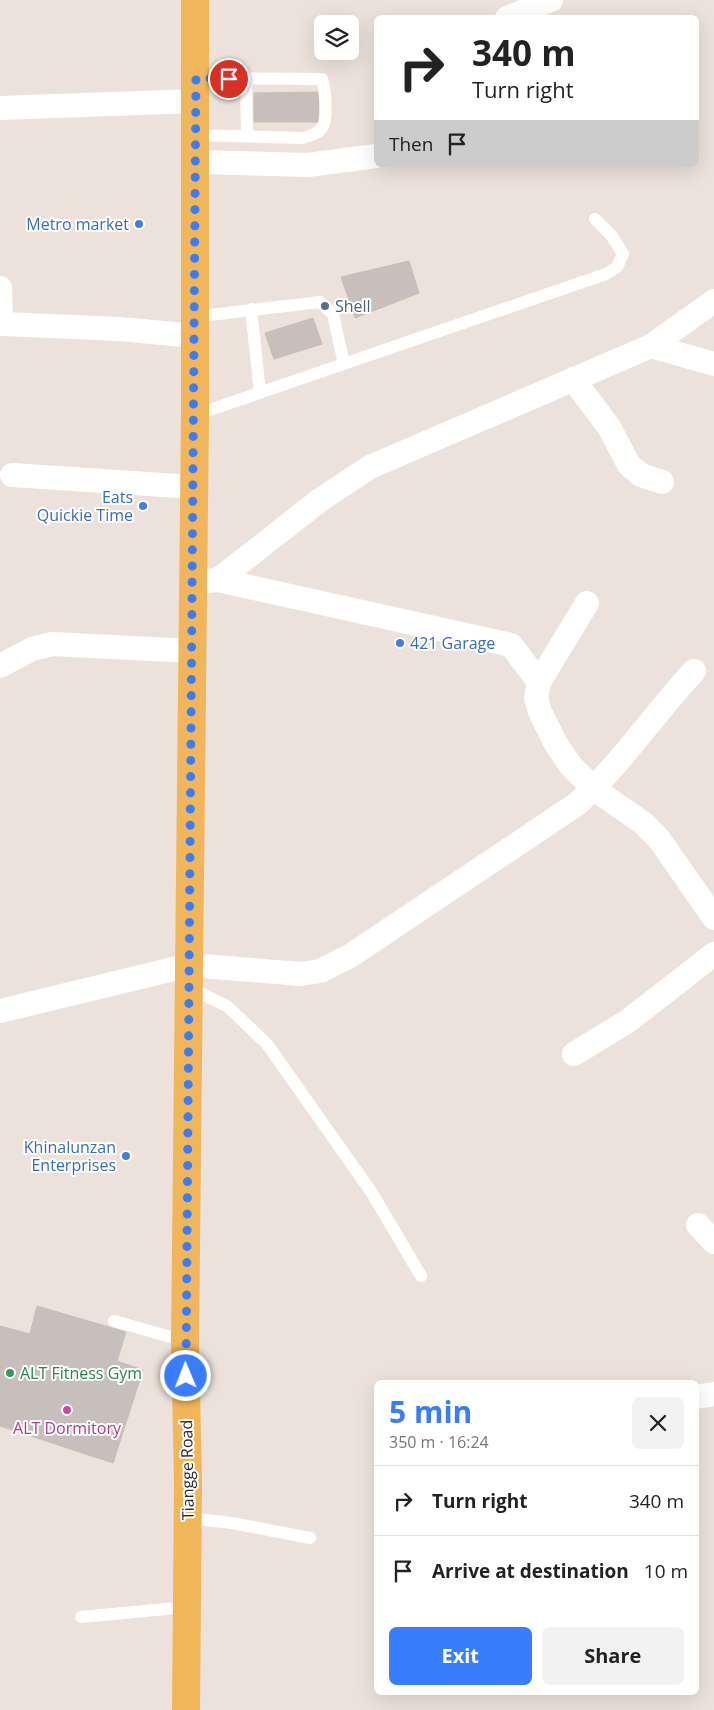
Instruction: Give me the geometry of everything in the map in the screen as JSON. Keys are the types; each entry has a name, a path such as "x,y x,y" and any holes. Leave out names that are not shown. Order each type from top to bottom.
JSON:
{"main road":[{"name":"Tiangge Road","path":"186,1710 188,1518 185,1341 192,651 205,581 194,487 195,0"}],"street":[{"path":"514,15 551,0"},
{"path":"0,108 195,90"},
{"path":"195,162 308,165 374,156"},
{"path":"0,288 1,318 4,324 120,328 194,327"},
{"path":"205,581 370,467 651,346 714,301"},
{"path":"651,346 714,364"},
{"path":"574,380 609,427 628,465 641,475 662,482"},
{"path":"12,475 194,487"},
{"path":"205,581 511,645 539,682"},
{"path":"587,603 539,682 536,698 546,725 572,766 594,789 643,823 659,839 714,918"},
{"path":"0,666 32,649 52,644 192,651"},
{"path":"0,1011 190,977 320,972 350,956 577,804 594,789 661,706 694,671"},
{"path":"574,1054 628,1020 714,954"},
{"path":"699,1396 714,1394"}],"lane":[{"path":"194,135 303,138 316,134 324,125 325,88 322,79 246,79 195,90"},
{"path":"246,79 247,135"},
{"path":"194,415 606,274 617,268 623,254 610,235 595,219"},
{"path":"194,327 251,309 320,302 333,314 344,364"},
{"path":"251,309 260,393"},
{"path":"190,977 226,1006 267,1044 372,1193 421,1276"},
{"path":"114,1321 185,1341"},
{"path":"188,1518 232,1523 310,1538"},
{"path":"81,1617 187,1607"}],"building":[{"path":"319,92 318,122 254,122 254,93"},
{"path":"409,261 419,293 355,318 341,277"},
{"path":"313,318 322,344 274,359 265,333"},
{"path":"37,1306 126,1332 117,1361 143,1370 113,1463 0,1426 0,1326 30,1334"}],"place":[{"name":"Metro market","path":"139,224"},
{"name":"Shell","path":"325,306"},
{"name":"Eats Quickie Time","path":"143,506"},
{"name":"421 Garage","path":"400,643"},
{"name":"Khinalunzan Enterprises","path":"126,1156"},
{"name":"ALT Fitness Gym","path":"10,1373"},
{"name":"ALT Dormitory","path":"67,1410"}],"route":[{"path":"186,1376 195,336 193,317 194,135 196,78 229,79"}]}
